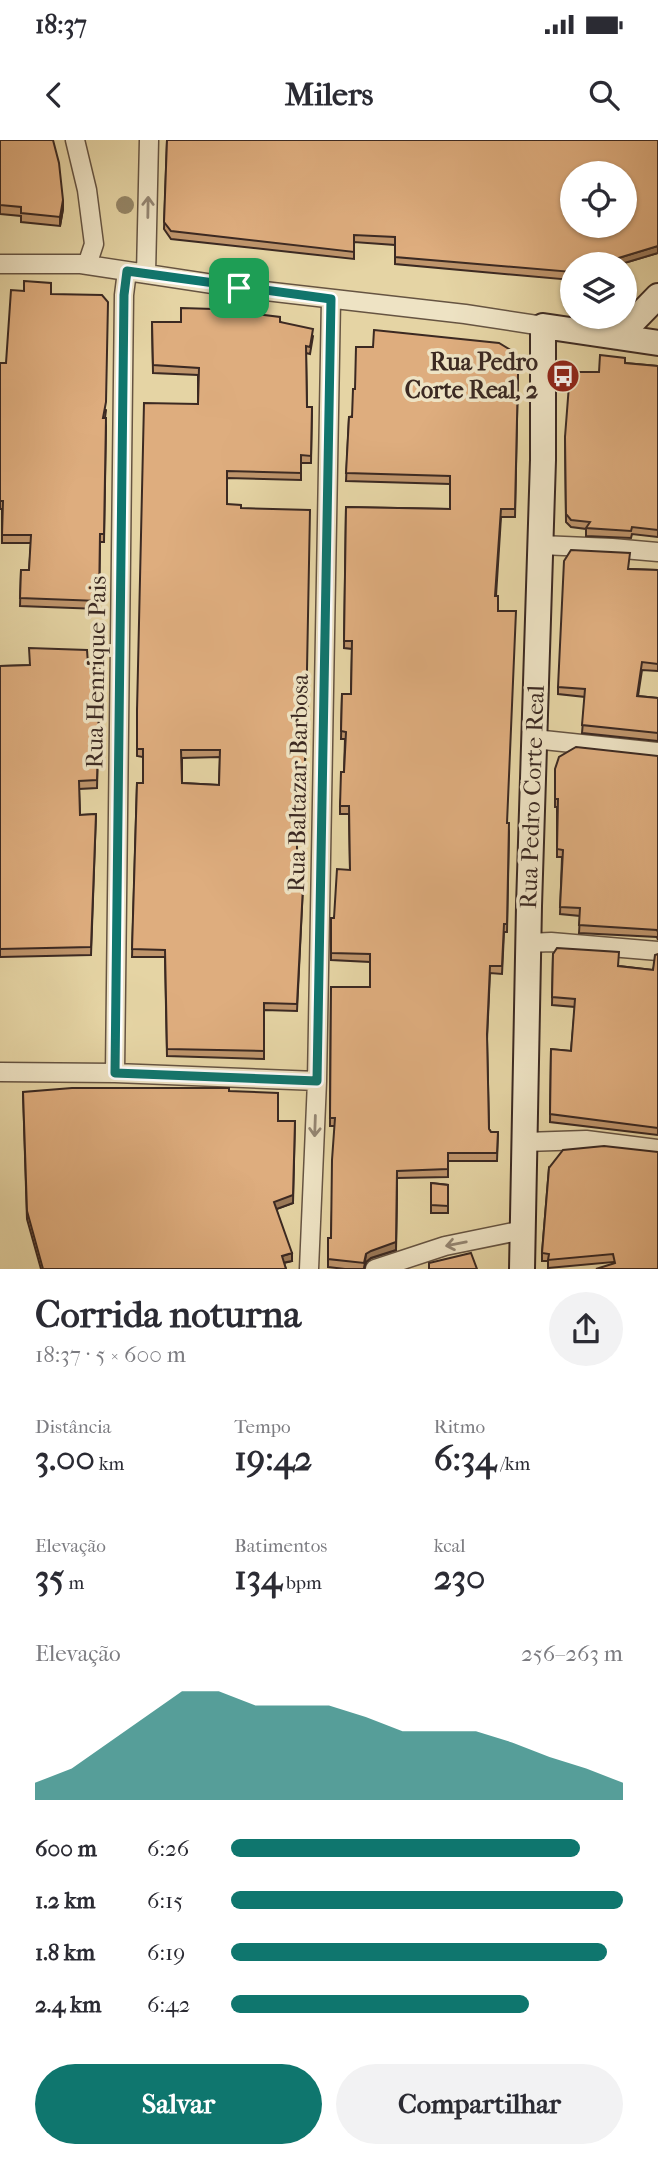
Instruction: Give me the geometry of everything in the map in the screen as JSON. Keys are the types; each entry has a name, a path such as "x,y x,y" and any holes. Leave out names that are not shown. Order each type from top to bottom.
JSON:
{"street":[{"path":"75,140 87,190 93,244 87,265"},
{"path":"146,274 149,140"},
{"path":"0,264 87,265 331,299 465,314 658,344"},
{"name":"Rua Henrique Pais","path":"115,1073 124,295 127,271"},
{"path":"618,337 658,296"},
{"name":"Rua Baltazar Barbosa","path":"309,1269 317,1081 331,299"},
{"name":"Rua Pedro Corte Real","path":"522,1269 543,326"},
{"path":"540,545 658,552"},
{"path":"534,739 658,752"},
{"path":"528,943 551,942 658,951"},
{"path":"0,1072 115,1073 317,1081"},
{"path":"525,1142 586,1140 658,1149"},
{"path":"375,1269 444,1246 523,1230"}],"building":[{"path":"0,140 53,140 59,163 63,200 60,217 21,213 21,207 0,205"},
{"path":"167,140 658,140 658,246 637,252 560,252 560,271 395,257 395,237 354,235 354,252 171,231 164,222"},
{"path":"24,281 51,283 51,294 102,295 108,302 106,402 103,418 106,418 104,534 100,534 99,601 20,598 21,570 29,570 31,535 2,535 0,363 6,363 11,290 24,291"},
{"path":"181,308 214,309 280,317 280,322 313,329 310,347 306,346 307,407 312,407 311,456 301,455 301,473 227,471 227,504 241,505 241,508 310,510 308,723 303,836 297,836 297,886 303,886 297,1004 264,1003 264,1051 167,1049 165,950 132,949 137,783 143,783 143,749 137,749 137,711 144,403 198,404 199,368 153,365 152,322 181,322","holes":["181,750 220,750 219,785 182,783"]},
{"path":"374,330 499,343 514,352 518,374 515,509 501,509 495,596 498,596 498,611 516,611 507,823 507,924 504,924 502,966 490,966 487,1034 489,1129 491,1132 498,1132 497,1153 448,1153 448,1169 397,1171 396,1242 366,1254 364,1263 328,1259 335,1118 330,1118 331,987 370,987 370,954 331,953 331,918 334,918 337,869 350,870 349,806 340,806 346,732 341,731 342,694 351,694 352,641 344,641 346,507 450,509 450,476 346,473 349,417 352,417 355,389 356,347 373,347"},
{"path":"600,355 625,358 625,363 658,366 658,530 632,527 631,531 586,528 590,522 571,520 566,514 565,437 570,372 599,372"},
{"path":"571,550 630,553 628,569 658,570 658,664 642,662 637,696 658,698 658,733 582,725 585,689 558,687 564,561"},
{"path":"29,648 87,650 88,664 100,664 97,780 79,781 80,815 96,814 91,947 0,949 0,666 30,665"},
{"path":"576,747 658,756 658,932 579,925 580,908 560,907 563,850 557,849 558,799 555,799 555,769 559,757"},
{"path":"557,948 619,952 618,966 653,970 655,955 658,954 658,1128 550,1114 551,1049 571,1051 575,999 552,997 553,954"},
{"path":"72,1088 229,1088 229,1091 278,1093 278,1121 295,1121 293,1195 274,1202 292,1253 282,1256 286,1269 43,1269 27,1211 23,1092"},
{"path":"604,1146 658,1152 658,1269 596,1269 615,1263 613,1254 548,1260 549,1254 542,1253 549,1168 563,1150"},
{"path":"431,1183 448,1185 448,1206 431,1205"},
{"path":"471,1253 477,1269 429,1269 429,1263"}],"place":[{"name":"Rua Pedro Corte Real, 2","path":"563,376"}],"route":[{"path":"127,271 239,288 331,299 317,1081 115,1073 124,295 127,271"}]}
